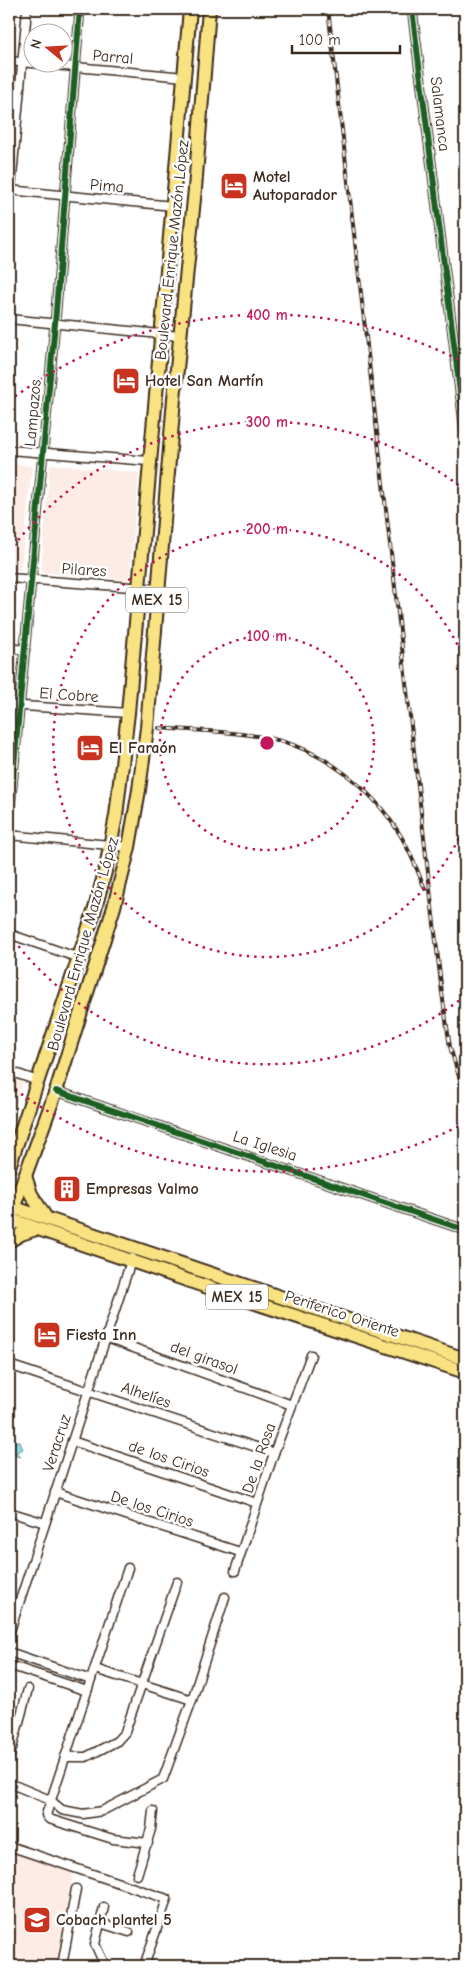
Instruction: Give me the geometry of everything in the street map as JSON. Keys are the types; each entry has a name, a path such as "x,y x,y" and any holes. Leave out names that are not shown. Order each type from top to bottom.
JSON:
{"main road":[{"name":"Boulevard Enrique Mazón López","path":"9,1168 94,912 110,845 121,785 190,9"},
{"name":"Boulevard Enrique Mazón López","path":"10,1215 56,1091 114,907 130,847 147,728 180,336 195,189 209,9"},
{"path":"25,1176 31,1194 46,1218"},
{"name":"Periferico Oriente","path":"10,1215 46,1218 465,1359"},
{"name":"Periferico Oriente","path":"10,1215 36,1229 465,1372"},
{"path":"9,1241 21,1234 36,1229"}],"street":[{"path":"26,22 27,9"},
{"name":"Lampazos","path":"9,819 12,764 20,706 30,580 55,323 80,9"},
{"name":"Salamanca","path":"412,9 465,432"},
{"name":"Parral","path":"9,61 22,62"},
{"name":"Parral","path":"72,67 184,77"},
{"path":"9,210 22,72"},
{"name":"Pima","path":"10,190 173,206"},
{"path":"9,319 180,336"},
{"path":"455,346 465,345"},
{"path":"9,450 149,461"},
{"name":"Pilares","path":"9,578 158,589"},
{"path":"9,648 25,650"},
{"name":"El Cobre","path":"9,705 128,713"},
{"path":"9,835 130,847"},
{"path":"9,934 79,958"},
{"path":"9,1071 38,1081"},
{"name":"La Iglesia","path":"56,1091 465,1230"},
{"name":"Veracruz","path":"9,1634 136,1249"},
{"name":"del girasol","path":"106,1338 292,1405"},
{"name":"De la Rosa","path":"235,1571 274,1453 311,1355"},
{"name":"Alhelíes","path":"9,1365 274,1453"},
{"name":"de los Cirios","path":"72,1441 257,1503"},
{"name":"De los Cirios","path":"55,1492 240,1552"},
{"path":"9,1512 45,1523"},
{"path":"128,1568 46,1815 49,1819 113,1839 148,1843"},
{"path":"65,1757 86,1757 122,1737 143,1684 177,1582"},
{"path":"9,1782 50,1800 56,1806 68,1812 93,1814 159,1782 166,1775 225,1597"},
{"path":"9,1652 91,1680"},
{"path":"9,1665 87,1692"},
{"path":"95,1669 192,1700"},
{"path":"59,1682 63,1671"},
{"path":"9,1759 28,1689"},
{"path":"137,1875 148,1843 153,1822 153,1810"},
{"path":"9,1846 167,1899 144,1966"},
{"path":"62,1966 76,1889"},
{"path":"104,1907 95,1944 104,1966"},
{"path":"100,1923 129,1932"}],"shaded area":[{"path":"9,463 32,466 21,570 9,569"},
{"path":"50,464 139,473 129,580 41,572"},
{"path":"9,1078 23,1082 9,1124"},
{"name":"Cobach plantel 5","path":"9,1851 73,1873 57,1966 9,1966"}],"water":[{"path":"14,1441 20,1442 23,1449 17,1452 17,1454 21,1457 10,1454"}],"railway":[{"path":"328,9 442,993 450,1047 465,1096"},
{"path":"159,728 259,736 292,745 329,762 361,787 388,817 407,846 425,889"}],"cycle path":[{"path":"9,819 55,323 80,9"},
{"path":"412,9 465,432"},
{"path":"56,1091 465,1230"}],"place":[{"name":"Motel Autoparador","path":"234,186"},
{"name":"Hotel San Martín","path":"126,381"},
{"name":"El Faraón","path":"90,748"},
{"name":"Empresas Valmo","path":"67,1189"},
{"name":"Fiesta Inn","path":"47,1335"},
{"name":"Cobach plantel 5","path":"37,1920"}]}
